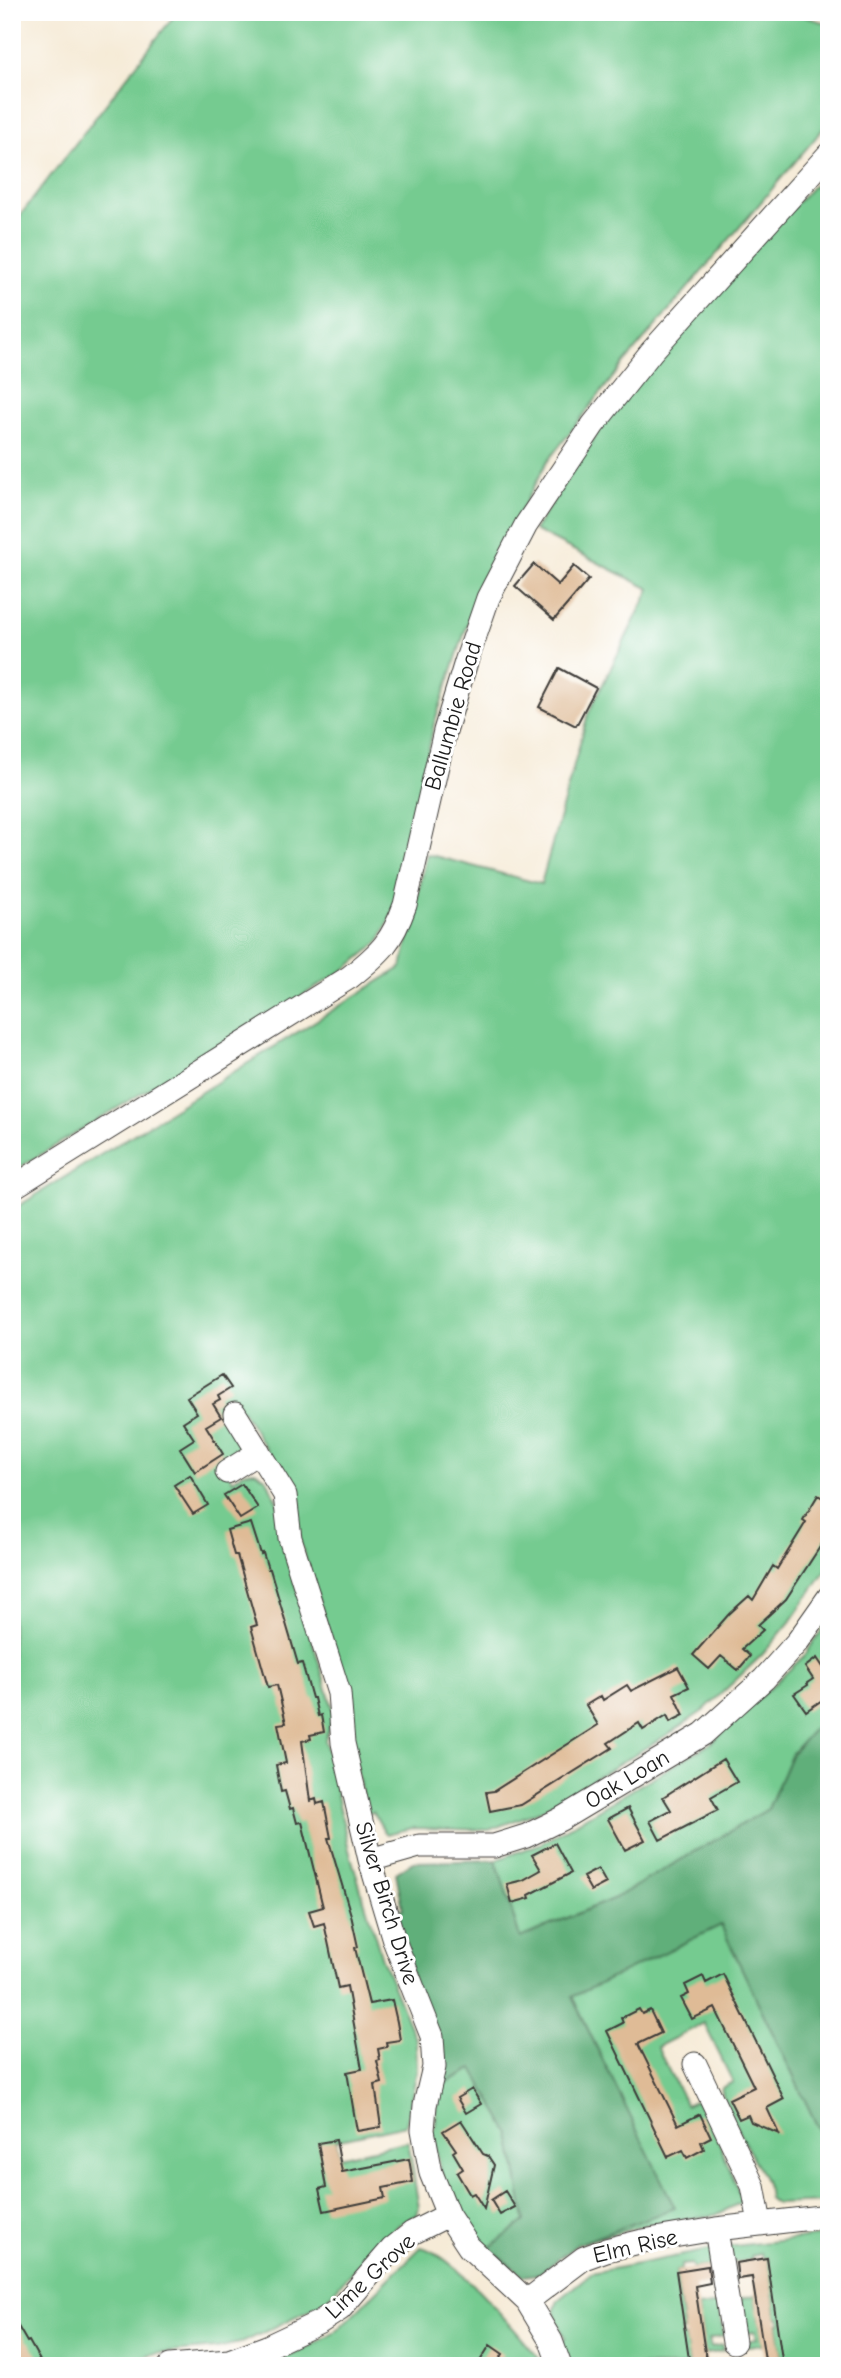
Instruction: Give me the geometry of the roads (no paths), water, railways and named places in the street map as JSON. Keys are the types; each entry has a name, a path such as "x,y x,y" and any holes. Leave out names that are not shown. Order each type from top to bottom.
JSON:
{"street":[{"name":"Ballumbie Road","path":"12,1188 350,977 380,953 396,931 405,905 445,731 466,662 488,598 526,525 593,425 652,351 829,154"},
{"name":"Silver Birch Drive","path":"235,1414 285,1495 290,1538 339,1693 343,1743 370,1860 394,1940 432,2036 434,2067 425,2105 423,2130 431,2173 448,2215 469,2247 527,2301 551,2341 560,2366"},
{"path":"228,1472 259,1452"},
{"name":"Oak Loan","path":"370,1860 419,1846 494,1846 526,1836 561,1819 703,1734 764,1679 798,1641 829,1597"},
{"path":"695,2064 753,2186 760,2223"},
{"name":"Lime Grove","path":"170,2366 229,2361 267,2347 320,2322 340,2309 392,2249 412,2233 448,2215"},
{"name":"Elm Rise","path":"527,2301 583,2258 643,2241 760,2223 829,2216"},
{"path":"716,2229 734,2342"}]}
